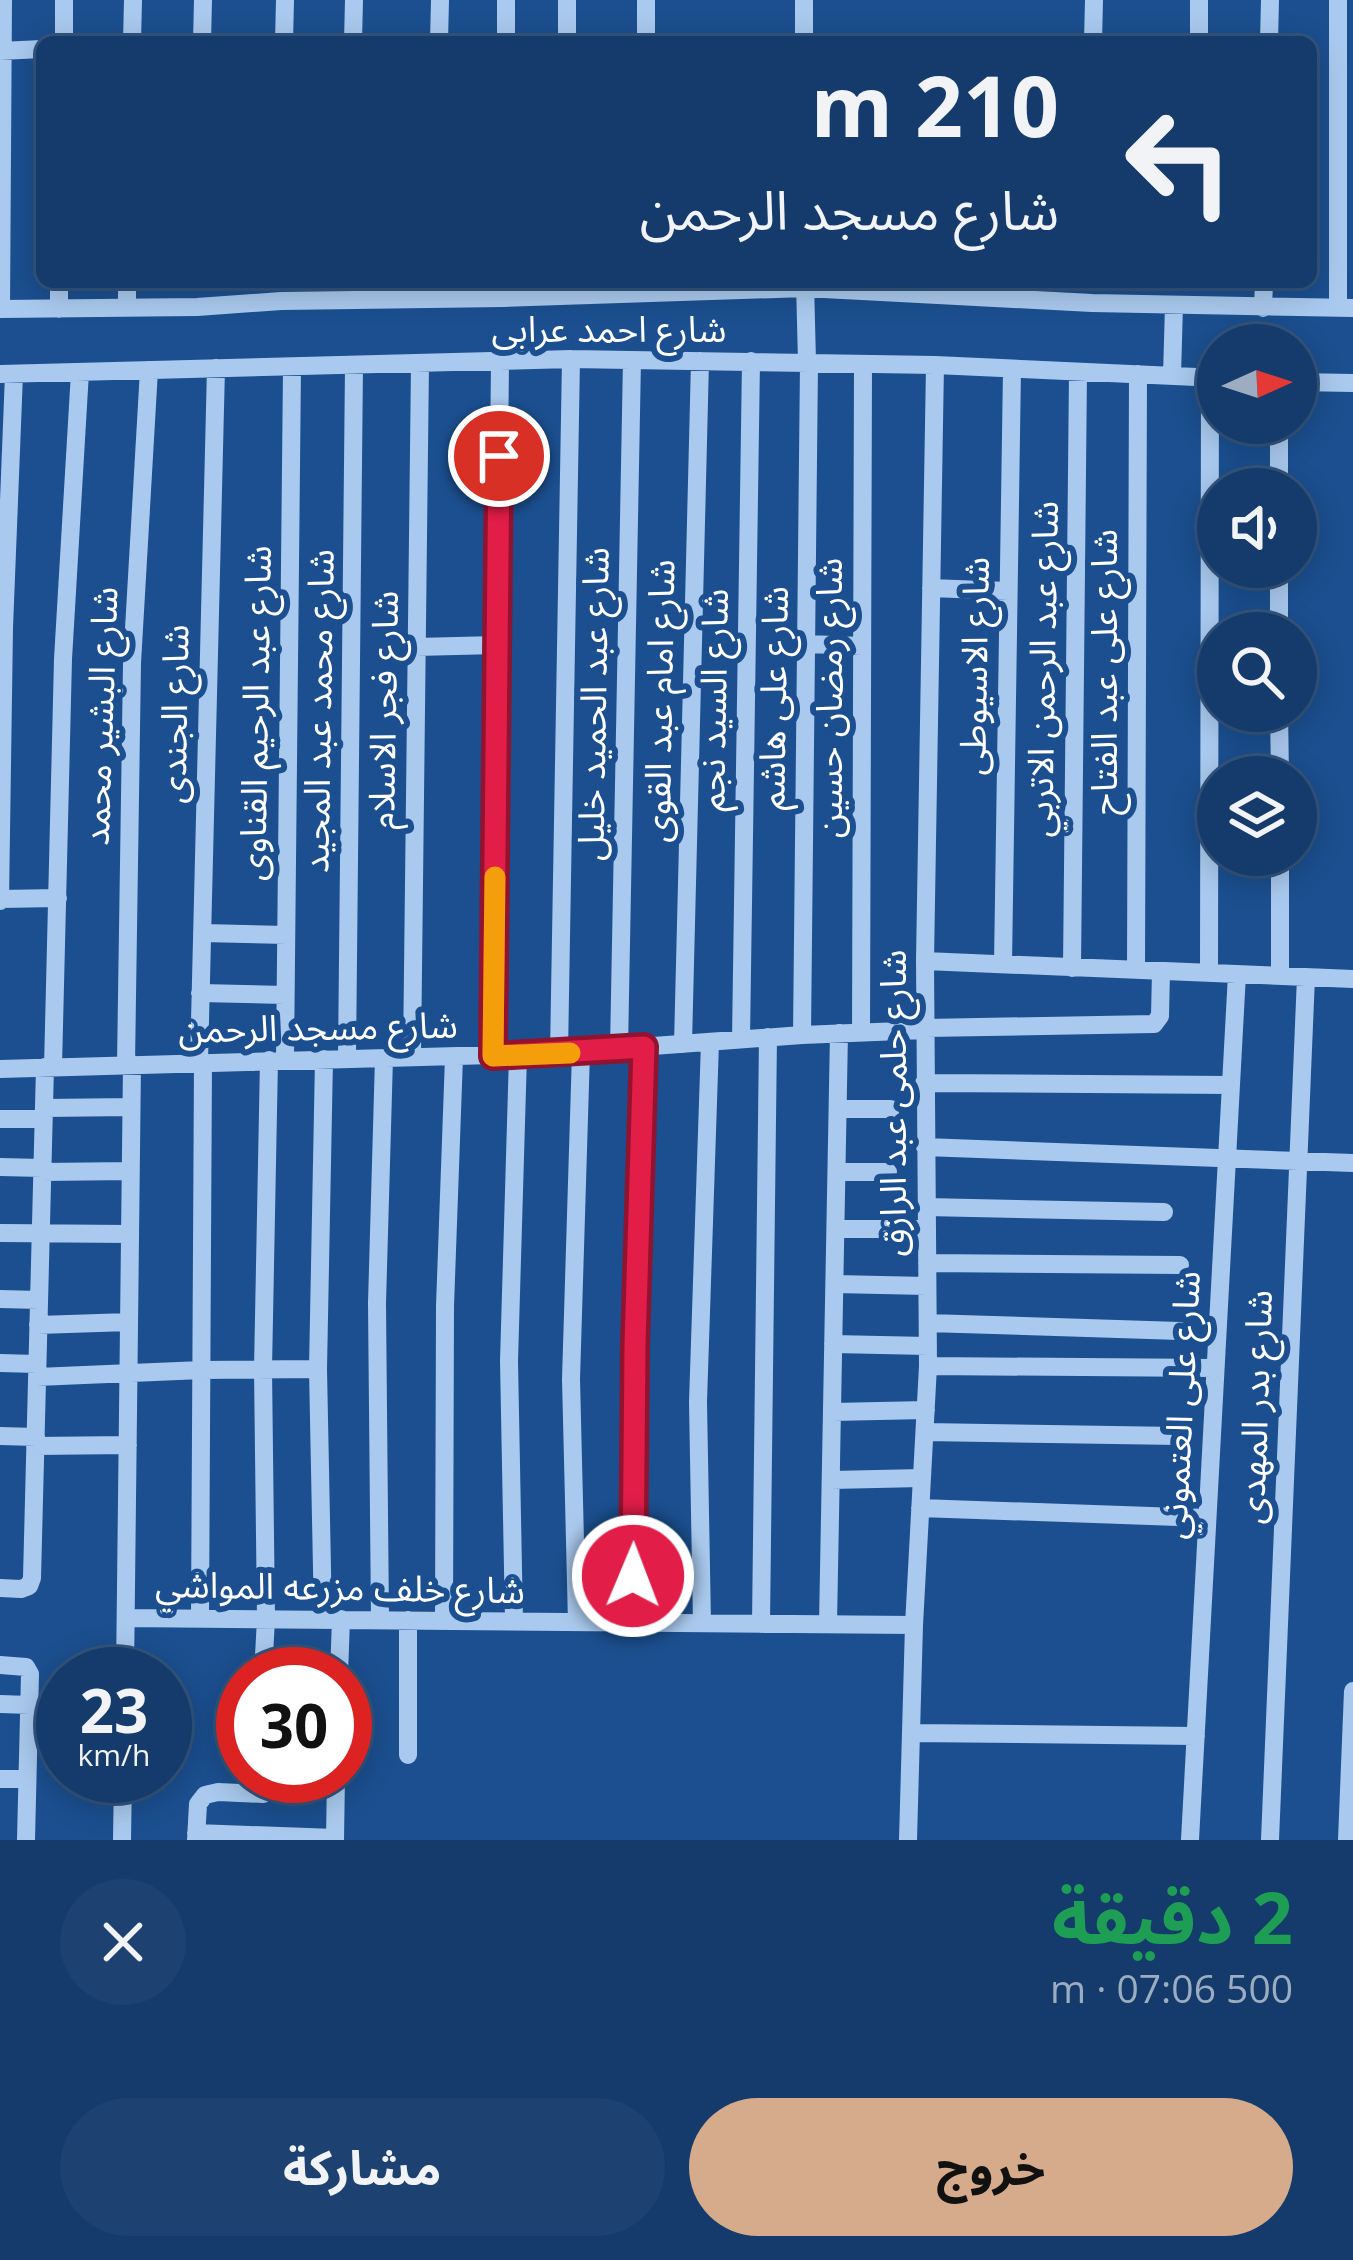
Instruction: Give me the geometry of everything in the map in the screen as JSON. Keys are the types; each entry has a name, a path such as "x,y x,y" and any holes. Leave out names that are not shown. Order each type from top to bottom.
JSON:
{"street":[{"path":"1,309 3,0"},
{"path":"64,0 64,36"},
{"path":"132,36 133,0"},
{"path":"202,36 203,0"},
{"path":"284,36 285,0"},
{"path":"353,36 354,0"},
{"path":"440,0 440,36"},
{"path":"506,0 506,36"},
{"path":"567,0 567,36"},
{"path":"646,0 646,36"},
{"path":"804,0 804,36"},
{"path":"1093,36 1094,0"},
{"path":"1199,0 1199,36"},
{"path":"1269,36 1270,0"},
{"path":"1338,0 1346,308"},
{"path":"1,51 36,49"},
{"path":"59,288 59,309"},
{"path":"127,288 127,308"},
{"path":"197,288 197,307"},
{"name":"شارع احمد عرابى","path":"1,309 197,307 281,292 645,288"},
{"name":"شارع على هاشم","path":"802,1035 805,288"},
{"name":"شارع احمد عرابى","path":"853,288 1092,303 1346,308"},
{"path":"1092,288 1092,303"},
{"path":"1197,288 1197,306"},
{"path":"1263,308 1264,288"},
{"path":"1172,376 1174,305"},
{"path":"559,1053 571,359"},
{"name":"شارع احمد عرابى","path":"7,374 571,359 935,365 1197,377"},
{"name":"شارع عبد الحميد خليل","path":"619,1049 632,360"},
{"path":"493,1056 500,361"},
{"name":"شارع امام عبد القوى","path":"683,1044 700,361"},
{"name":"شارع السيد نجم","path":"741,1040 751,362"},
{"name":"شارع فجر الاسلام","path":"412,1058 420,363"},
{"name":"شارع رمضان حسين","path":"861,1032 862,364"},
{"name":"شارع محمد عبد المجيد","path":"347,1058 354,365"},
{"name":"شارع حلمى عبد الرازق","path":"908,1840 928,1356 924,1083 935,365"},
{"name":"شارع عبد الرحيم القناوى","path":"264,1647 263,1370 277,1059 285,995 292,367"},
{"name":"شارع الجندى","path":"200,1618 200,994 216,368"},
{"name":"شارع الاسيوطى","path":"1003,964 1012,369"},
{"name":"شارع البشير محمد","path":"125,1647 132,663 149,370"},
{"path":"0,1588 29,1586 32,1578 43,1113 58,898 63,659 80,372"},
{"name":"شارع عبد الرحمن الاتربي","path":"1072,968 1078,372"},
{"path":"7,374 0,900 58,898"},
{"name":"شارع على عبد الفتاح","path":"1136,970 1138,374"},
{"path":"1317,382 1353,383"},
{"path":"1209,973 1213,444"},
{"path":"932,588 1008,591"},
{"path":"806,644 862,646"},
{"path":"416,646 497,645"},
{"path":"1280,876 1280,976"},
{"path":"202,933 286,935"},
{"path":"925,961 1353,979"},
{"name":"شارع مسجد الرحمن","path":"0,1069 493,1056 839,1033 1154,1024 1160,1016 1161,971"},
{"name":"شارع على العتموني","path":"1190,1840 1237,974"},
{"name":"شارع بدر المهدى","path":"1270,1840 1306,977"},
{"path":"200,994 285,995"},
{"path":"828,1624 839,1033"},
{"path":"761,1624 768,1037"},
{"path":"702,1623 698,1402 710,1042"},
{"path":"633,1623 644,1047"},
{"path":"577,1622 572,1379 581,1052"},
{"path":"514,1621 509,1361 518,1055"},
{"path":"444,1621 445,1306 454,1057"},
{"path":"324,1058 318,1369 336,1647"},
{"path":"380,1620 377,1303 384,1058"},
{"path":"924,1083 1231,1085"},
{"path":"0,1119 131,1107"},
{"path":"838,1109 891,1109"},
{"path":"925,1148 1353,1163"},
{"path":"0,1167 130,1171"},
{"path":"837,1172 888,1172"},
{"path":"926,1207 1164,1212"},
{"path":"836,1229 926,1229"},
{"path":"0,1233 130,1234"},
{"path":"927,1263 1180,1265"},
{"path":"835,1284 927,1286"},
{"path":"0,1299 39,1300"},
{"path":"38,1325 129,1322"},
{"path":"928,1323 1180,1331"},
{"path":"833,1344 928,1356 1216,1368"},
{"path":"0,1363 37,1370 129,1373 318,1369"},
{"path":"832,1412 926,1410"},
{"path":"925,1432 1178,1436"},
{"path":"0,1436 36,1442 128,1444"},
{"path":"831,1480 922,1478"},
{"path":"920,1508 1208,1518"},
{"name":"شارع خلف مزرعه المواشي","path":"126,1618 914,1625"},
{"path":"408,1620 408,1754"},
{"path":"0,1665 26,1667 30,1674 26,1840"},
{"path":"1347,1840 1353,1691"},
{"path":"0,1704 29,1705"},
{"path":"912,1732 1196,1736"},
{"path":"0,1778 27,1779"},
{"path":"216,1792 205,1795 198,1804 196,1837 335,1839 336,1803"},
{"path":"122,1840 123,1803"}],"slow traffic":[{"path":"495,877 493,1056 570,1053"}],"route":[{"path":"499,456 493,1056 644,1047 633,1576"}]}
